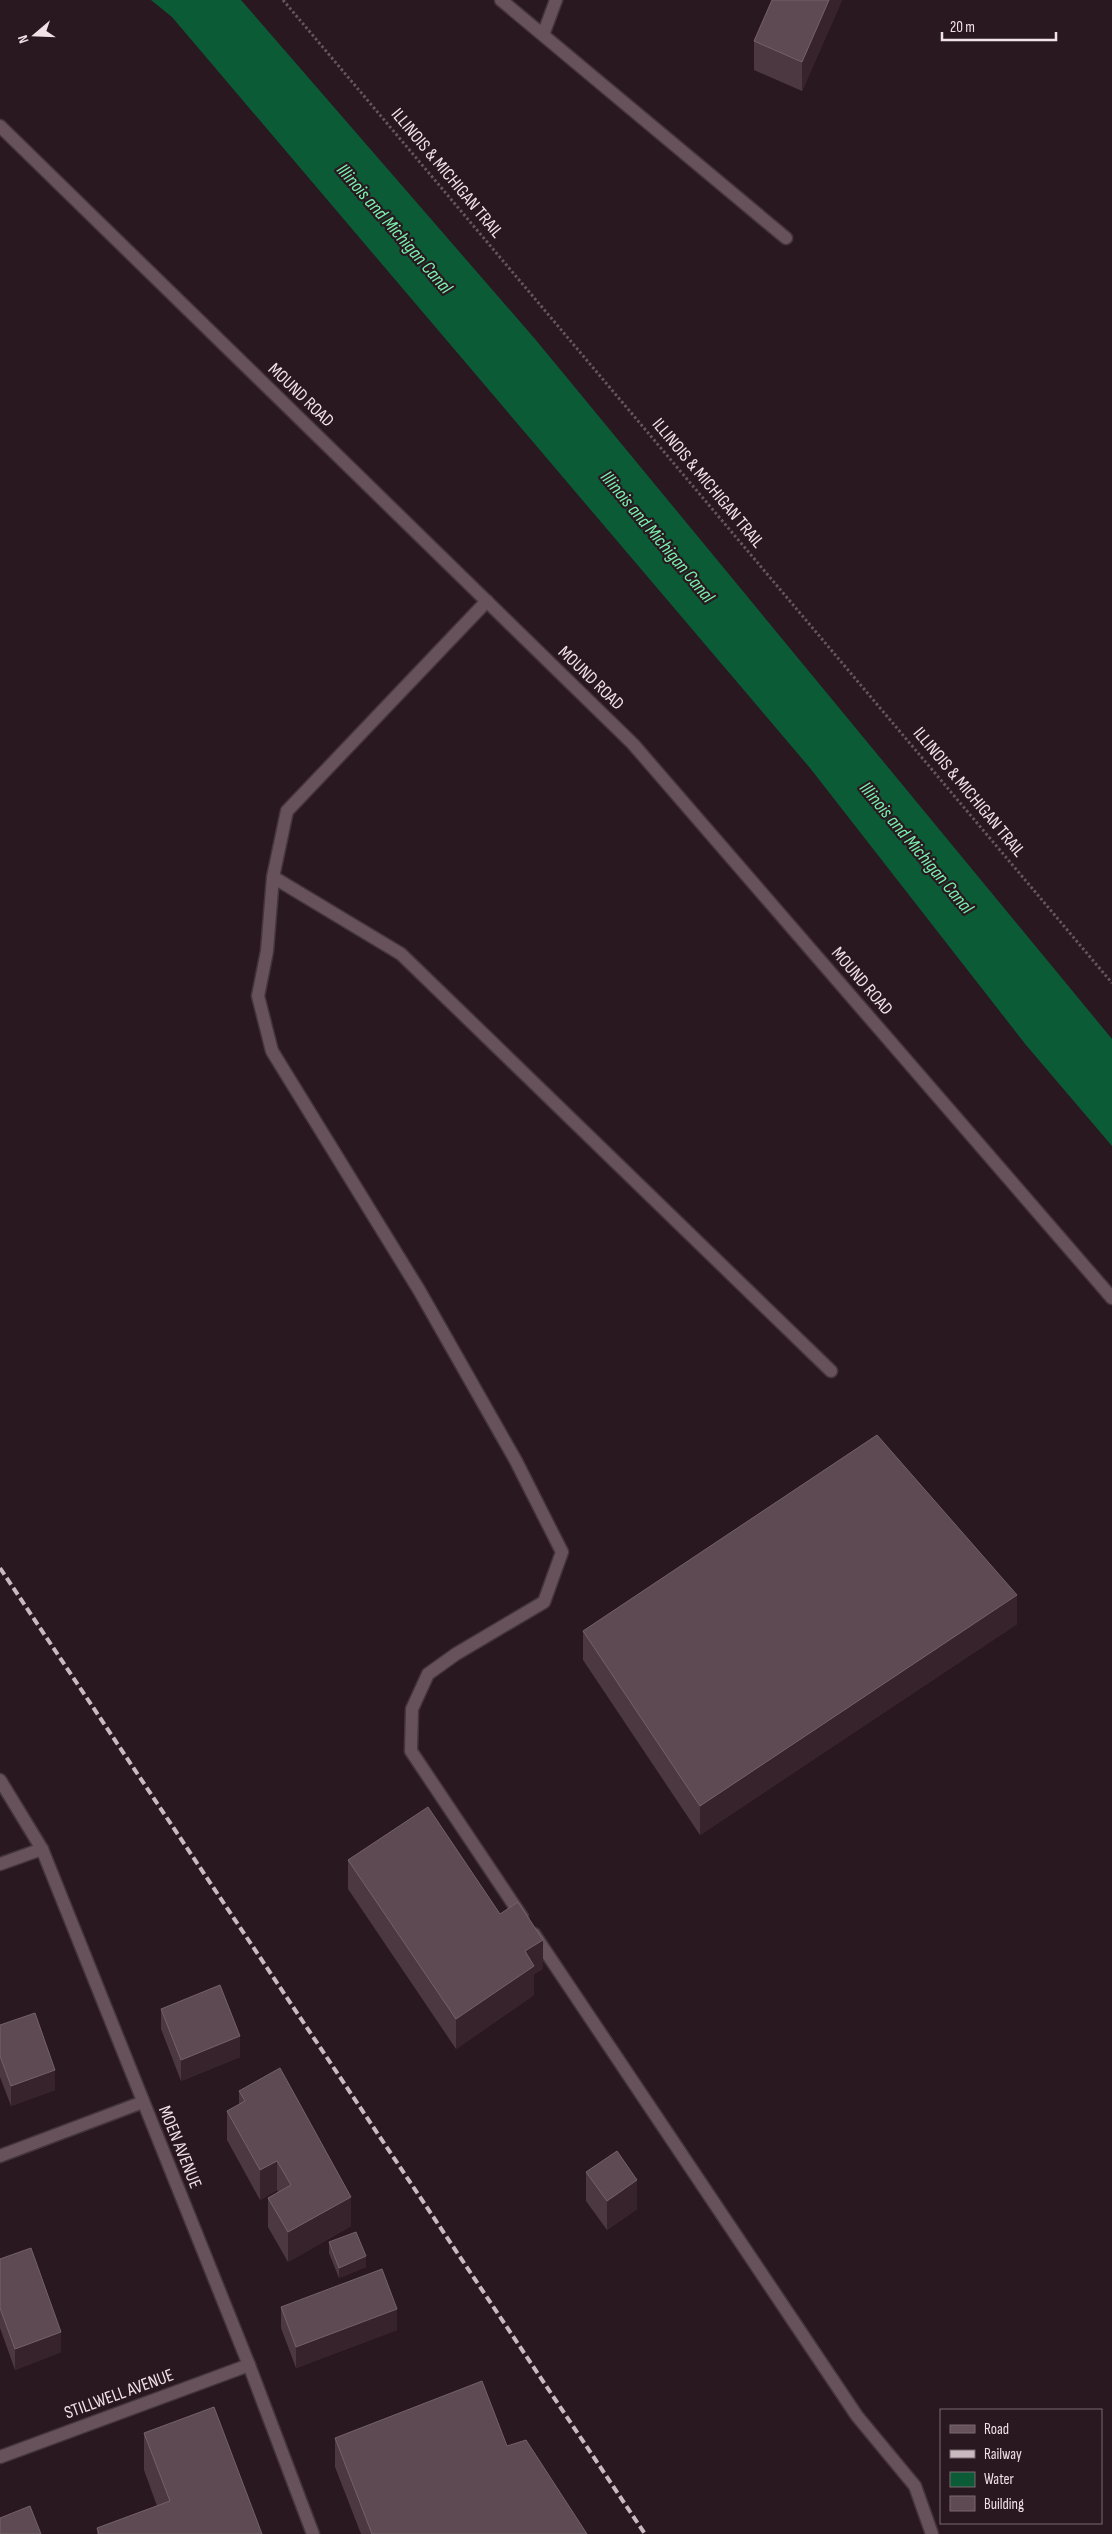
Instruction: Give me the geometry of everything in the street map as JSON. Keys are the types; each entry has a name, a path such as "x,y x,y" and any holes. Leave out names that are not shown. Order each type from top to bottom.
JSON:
{"street":[{"path":"501,0 786,238"},
{"path":"543,34 556,0"},
{"name":"MOUND ROAD","path":"0,126 633,744 1112,1298"},
{"path":"487,601 287,811 273,877 267,950 258,996 272,1051 419,1290 516,1461 562,1552 544,1602 456,1654 428,1674 412,1709 411,1751 857,2416 915,2486 932,2534"},
{"path":"273,877 401,954 831,1371"},
{"name":"MOEN AVENUE","path":"0,1780 42,1849 250,2365 313,2534"},
{"path":"0,1864 42,1849"},
{"path":"0,2156 143,2102"},
{"name":"STILLWELL AVENUE","path":"0,2457 250,2365"}],"path":[{"name":"ILLINOIS & MICHIGAN TRAIL","path":"283,0 1112,983"}],"water":[{"name":"Illinois and Michigan Canal","path":"151,0 241,0 535,339 1112,1039 1112,1146 1026,1045 810,768 172,17"}],"building":[{"path":"772,0 829,0 802,62 754,41"},
{"path":"877,1435 1017,1595 700,1806 583,1631"},
{"path":"428,1807 500,1914 518,1902 543,1940 525,1951 534,1966 456,2019 348,1860"},
{"path":"220,1985 240,2036 181,2060 161,2009"},
{"path":"35,2013 55,2070 11,2086 0,2056 0,2025"},
{"path":"280,2068 351,2197 288,2232 268,2198 291,2185 277,2161 260,2170 227,2111 245,2101 239,2091"},
{"path":"617,2151 637,2180 607,2201 586,2172"},
{"path":"356,2232 366,2256 339,2268 329,2242"},
{"path":"31,2248 61,2332 15,2349 0,2308 0,2259"},
{"path":"382,2269 397,2309 296,2347 281,2307"},
{"path":"482,2381 507,2446 526,2440 587,2534 372,2534 335,2438"},
{"path":"214,2407 262,2534 99,2534 97,2528 170,2501 144,2433"},
{"path":"30,2506 41,2534 0,2534 0,2518"}],"railway":[{"path":"0,1568 645,2534"}]}
